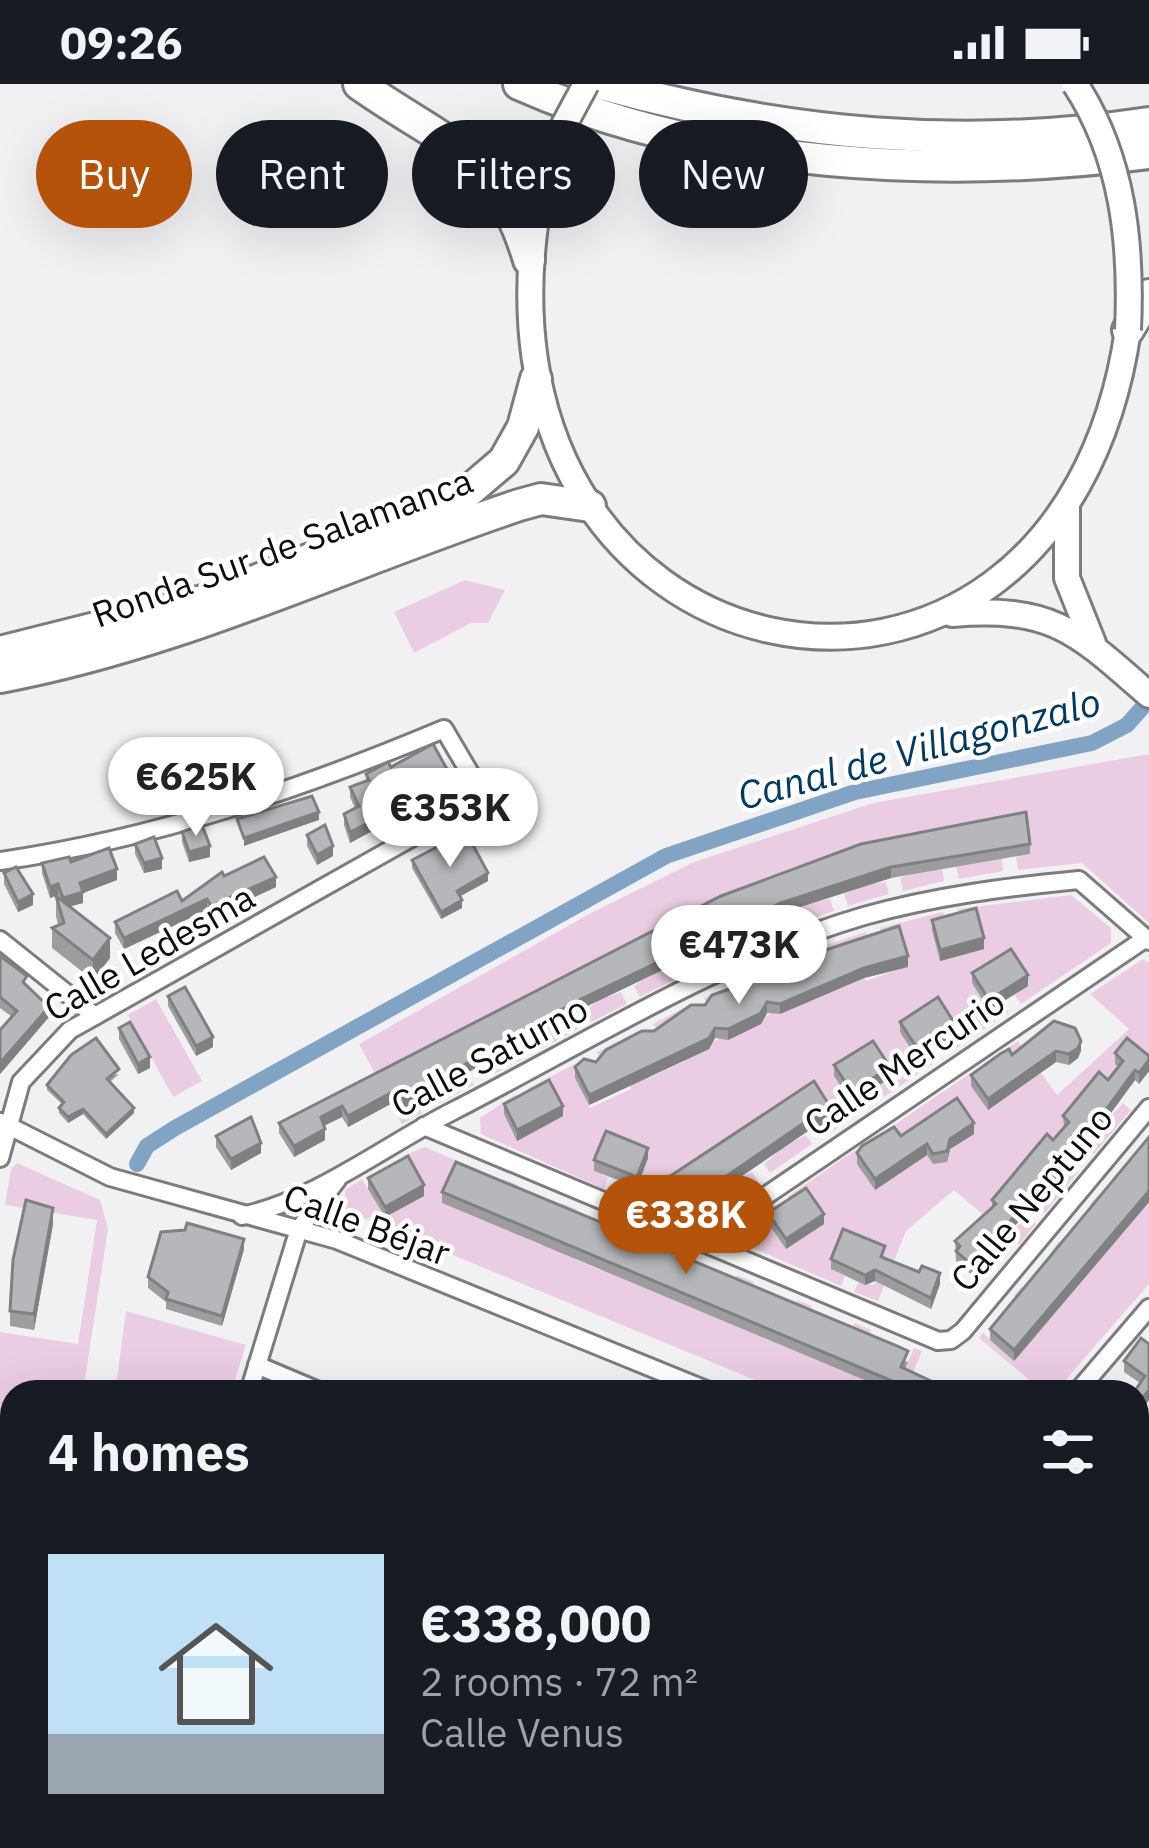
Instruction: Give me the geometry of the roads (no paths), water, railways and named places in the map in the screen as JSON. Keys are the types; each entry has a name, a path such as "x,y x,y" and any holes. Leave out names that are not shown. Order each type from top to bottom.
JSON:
{"highway":[{"path":"359,84 470,155 494,179 514,212 529,260"},
{"path":"519,84 698,139 791,156 955,167 1149,153"},
{"path":"602,84 698,110 856,135 990,139 1149,123"},
{"path":"1128,330 1149,295"},
{"name":"Ronda Sur de Salamanca","path":"0,652 207,600 335,554 457,501 504,461 523,427 536,379"},
{"name":"Ronda Sur de Salamanca","path":"0,677 82,660 217,620 519,505 541,499 590,506"}],"main road":[{"path":"586,84 557,138 542,184 529,260 536,379 547,425 590,506 647,573 704,610 745,626 793,636 837,637 870,634 932,615 978,594 1011,568 1067,502 1108,421 1128,330 1129,249 1119,187 1089,105 1075,84"},
{"path":"1067,502 1066,578 1077,614 1096,649"},
{"path":"932,615 1007,610 1033,614 1096,649 1146,693"}],"street":[{"name":"Calle Ledesma","path":"0,861 130,836 241,805 444,729 484,797 70,1030 33,1066 3,1123 0,1158"},
{"name":"Calle Saturno","path":"253,1380 299,1229 298,1211 317,1193 424,1126 796,940 928,901 1079,880 1148,940"},
{"path":"0,940 95,1016"},
{"name":"Calle Mercurio","path":"699,1241 1148,940"},
{"name":"Calle Neptuno","path":"699,1241 938,1341 951,1340 1149,1108"},
{"name":"Calle Béjar","path":"3,1123 80,1166 337,1240 681,1380"},
{"path":"424,1126 699,1241"},
{"path":"317,1193 337,1240"},
{"name":"Calle Saturno","path":"242,1216 317,1193"},
{"path":"1092,1380 1149,1308"},
{"path":"257,1365 293,1380"}],"waterway":[{"name":"Canal de Villagonzalo","path":"137,1164 147,1146 175,1128 666,856 855,792 1092,743 1127,725 1149,700"}]}
